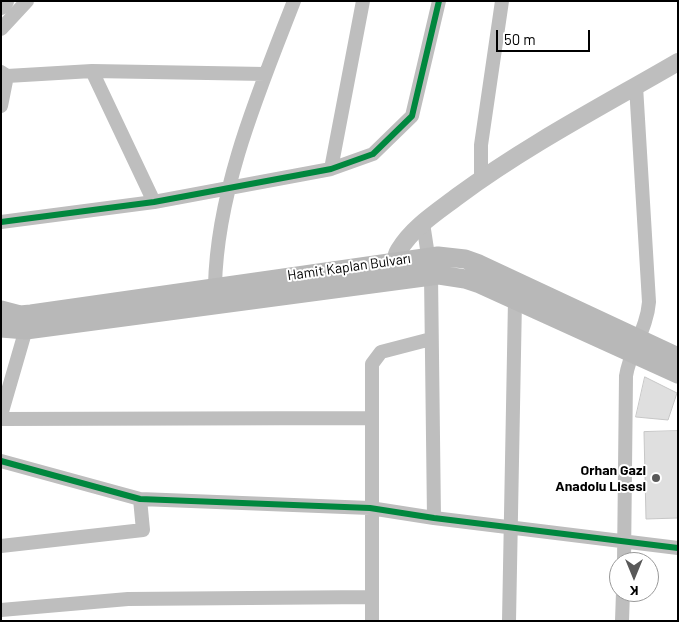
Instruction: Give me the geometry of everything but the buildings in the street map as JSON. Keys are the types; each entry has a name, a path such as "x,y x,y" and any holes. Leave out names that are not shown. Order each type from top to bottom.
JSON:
{"main road":[{"name":"Hamit Kaplan Bulvarı","path":"1,310 20,315 28,322 396,270 429,256 450,257 479,264 636,347 678,374"},
{"name":"Hamit Kaplan Bulvarı","path":"1,328 215,286 396,270 466,279 636,347 678,357"}],"street":[{"path":"1,29 27,1"},
{"path":"215,286 215,254 229,188 265,74 294,1"},
{"path":"331,169 363,1"},
{"path":"1,222 154,202 331,169 373,154 412,116 439,1"},
{"path":"481,179 482,145 502,1"},
{"path":"396,270 398,252 405,241 423,223 481,179 678,62"},
{"path":"1,106 4,74 92,71 265,74"},
{"path":"92,71 154,202"},
{"path":"624,552 626,376 647,322 649,288 636,86"},
{"path":"423,223 429,256 430,275 434,518"},
{"path":"509,621 513,527 515,300"},
{"path":"28,322 1,417 372,418"},
{"path":"372,621 370,508 372,364 376,356 390,348 431,339"},
{"path":"1,461 140,500 370,508 434,518 678,548"},
{"path":"1,546 143,530 140,500"},
{"path":"1,610 128,599 372,597"},
{"path":"622,621 623,602"}],"cycle path":[{"path":"1,222 154,202 331,169 373,154 412,116 439,1"},
{"path":"1,461 140,499 370,508 434,518 678,548"}],"place":[{"name":"Orhan Gazi Anadolu Lisesi","path":"656,478"}]}
